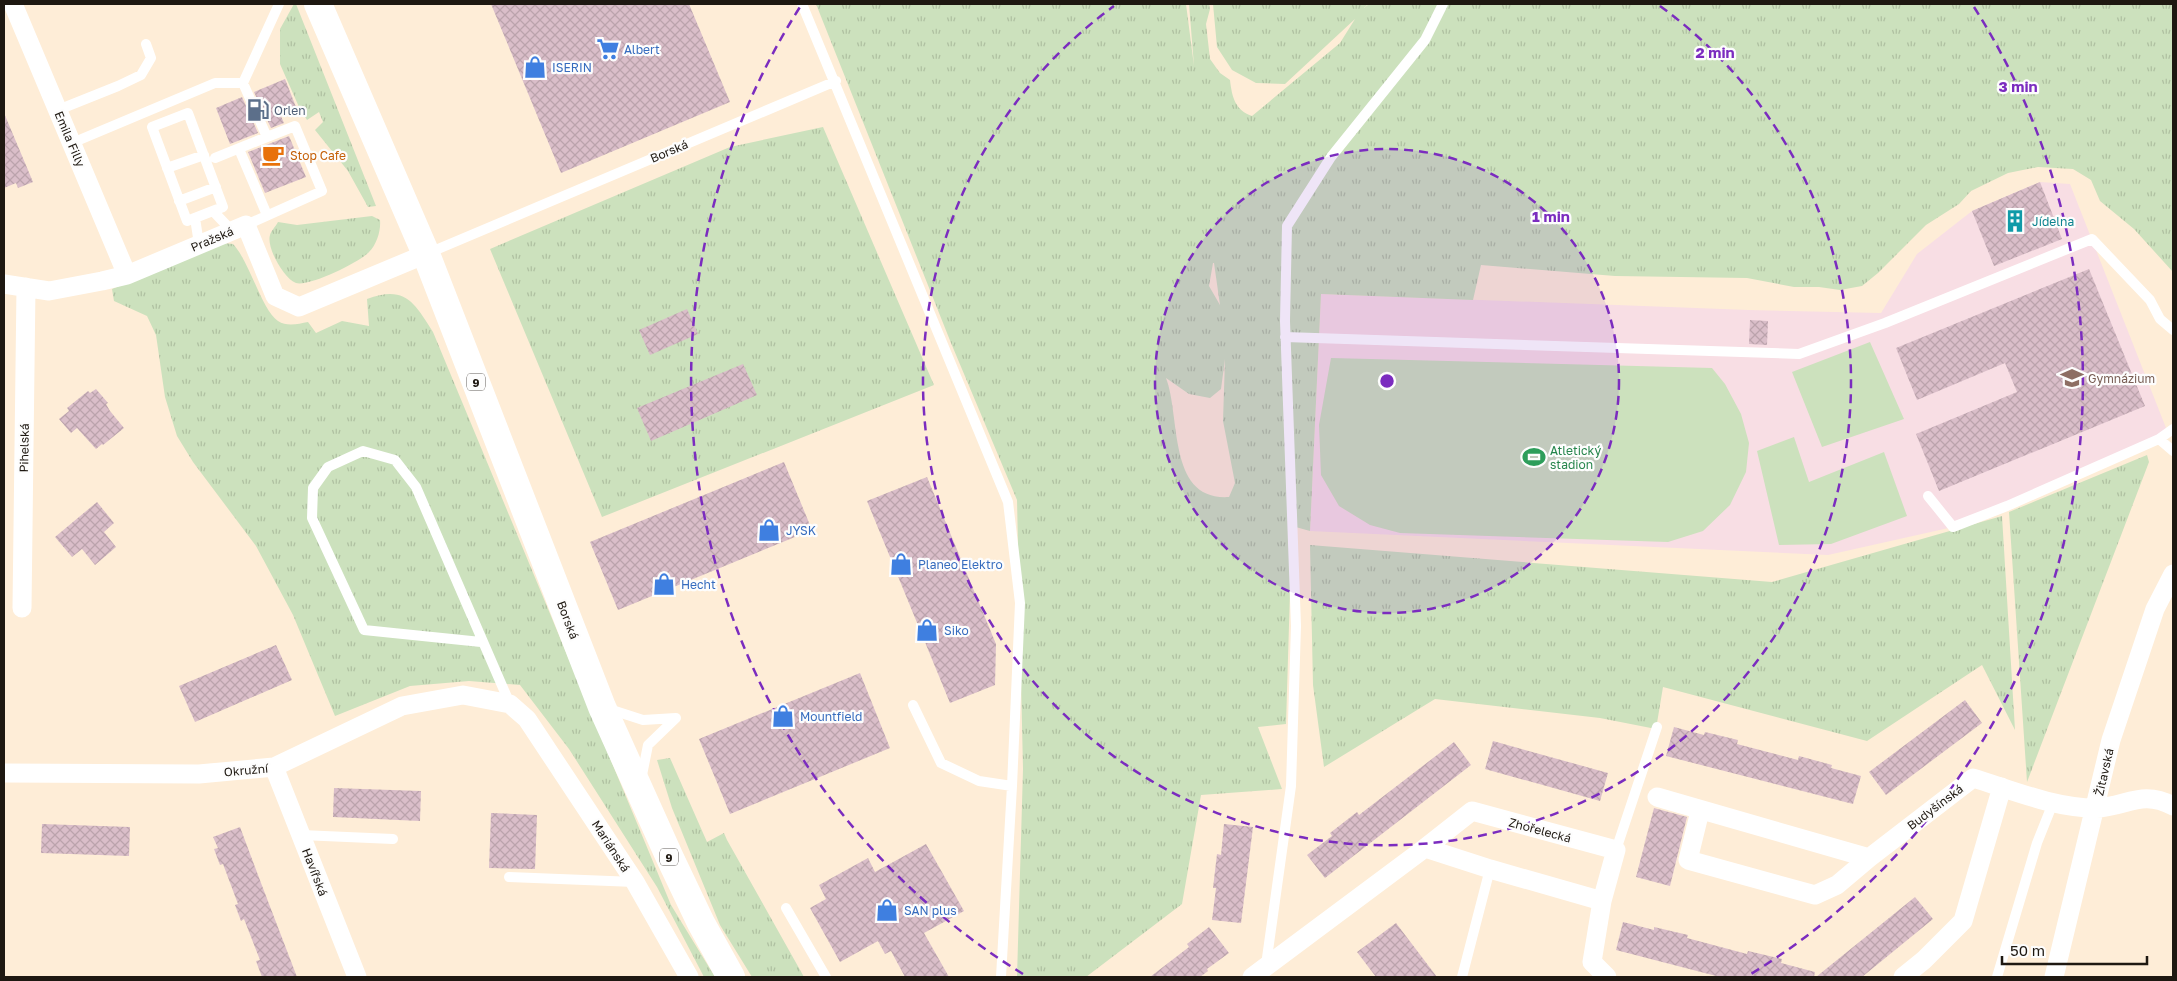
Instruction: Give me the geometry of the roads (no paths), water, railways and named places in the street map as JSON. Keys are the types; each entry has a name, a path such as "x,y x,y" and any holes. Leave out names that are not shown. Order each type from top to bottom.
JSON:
{"main road":[{"name":"Borská","path":"318,4 426,254 602,707 638,791 701,923 731,977"}],"street":[{"name":"Emila Filly","path":"13,4 127,275"},
{"name":"Pražská","path":"4,284 49,291 127,275 239,228 275,296 299,307 426,254"},
{"name":"Pihelská","path":"22,608 26,288"},
{"name":"Žitavská","path":"2054,977 2111,740 2155,609 2173,574"},
{"name":"Okružní","path":"4,773 199,774 274,767 402,706 463,695 510,704"},
{"name":"Mariánská","path":"510,704 527,719 635,882 689,977"},
{"name":"Havířská","path":"274,767 356,977"},
{"name":"Budyšínská","path":"1700,811 1688,860 1815,895 1837,885 1869,858 1974,778 2053,803 2096,808 2150,797 2173,806"},
{"path":"1903,977 1963,921 2002,787"},
{"path":"1657,797 1700,811 1869,858"},
{"name":"Zhořelecká","path":"1261,973 1472,811 1616,850"},
{"path":"1425,848 1602,901"},
{"path":"1607,977 1592,962 1602,901 1616,850"}],"lane":[{"path":"267,137 243,83 279,4"},
{"path":"802,4 836,81 1008,502 1020,603 1001,977"},
{"path":"1261,973 1291,786 1296,626 1285,337 1287,226 1331,157 1425,40 1443,4"},
{"path":"58,110 118,86 141,74 151,58 146,44"},
{"name":"Borská","path":"426,254 836,81"},
{"path":"72,144 215,83 243,83"},
{"path":"188,114 223,207 187,221 167,168 152,127 188,114"},
{"path":"213,211 239,228 322,191 295,126 215,158"},
{"path":"239,149 267,215"},
{"path":"167,168 204,155"},
{"path":"179,201 216,187"},
{"path":"196,218 199,244"},
{"path":"1285,337 1800,354 1886,323 2092,238 2150,300 2160,319 2173,330"},
{"path":"1928,496 1953,527 2007,506 2159,439 2173,429"},
{"path":"2159,439 2173,451"},
{"path":"481,642 364,630 312,518 312,488 328,467 363,451 394,460 416,487 481,642 510,704"},
{"path":"913,705 941,763 979,781 1012,786"},
{"path":"602,707 644,720 676,718 648,745 638,791"},
{"path":"1616,850 1658,727"},
{"path":"1997,977 2037,843 2053,803"},
{"path":"301,835 393,839"},
{"path":"1462,977 1490,869"},
{"path":"509,878 635,882"},
{"path":"786,908 826,977"}],"place":[{"name":"Albert","path":"608,49"},
{"name":"ISERIN","path":"535,67"},
{"name":"Orlen","path":"258,110"},
{"name":"Stop Cafe","path":"273,155"},
{"name":"Jídelna","path":"2015,221"},
{"name":"Gymnázium","path":"2072,378"},
{"name":"Atletický stadion","path":"1534,457"},
{"name":"JYSK","path":"769,530"},
{"name":"Planeo Elektro","path":"901,564"},
{"name":"Hecht","path":"664,584"},
{"name":"Siko","path":"927,630"},
{"name":"Mountfield","path":"783,716"},
{"name":"SAN plus","path":"887,910"}]}
